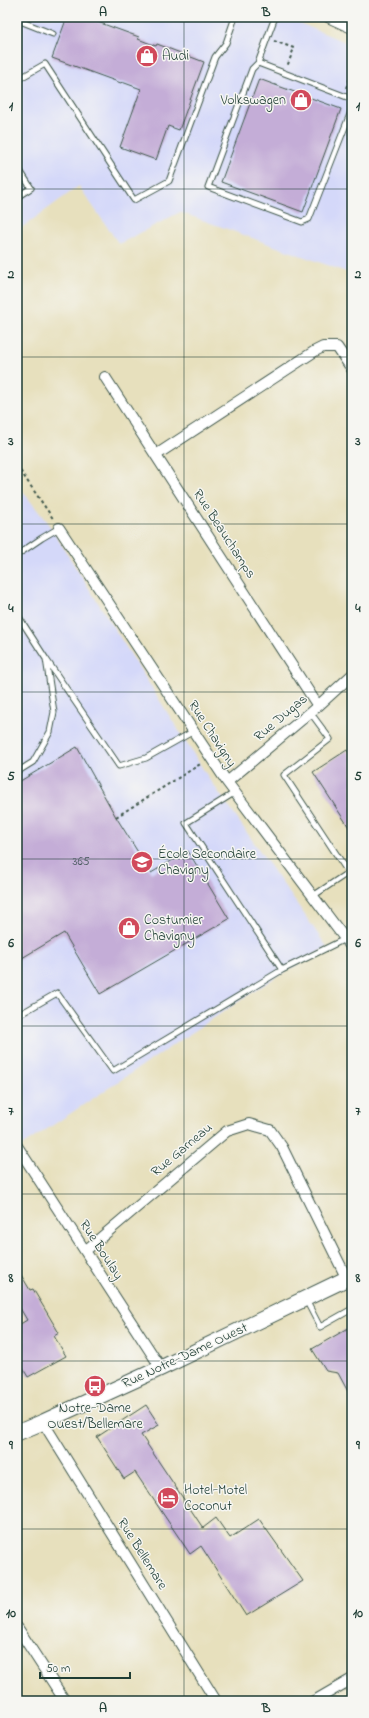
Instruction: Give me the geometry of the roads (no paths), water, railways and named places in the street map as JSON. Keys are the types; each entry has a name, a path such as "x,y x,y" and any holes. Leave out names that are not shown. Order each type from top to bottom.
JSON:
{"main road":[{"name":"Rue Notre-Dame Ouest","path":"17,1433 161,1368 350,1278"}],"street":[{"path":"330,17 352,27"},
{"path":"156,455 323,346 337,347 352,369"},
{"name":"Rue Beauchamps","path":"105,377 156,455 314,709"},
{"name":"Rue Chavigny","path":"59,528 194,731 226,782 352,948"},
{"name":"Rue Dugas","path":"226,782 352,676"},
{"name":"Rue Garneau","path":"85,1251 226,1131 249,1124 270,1130 282,1147 350,1278"},
{"name":"Rue Boulay","path":"19,1152 161,1368"},
{"name":"Rue Bellemare","path":"43,1422 216,1701"},
{"path":"17,1627 65,1701"},
{"path":"314,1701 352,1679"}],"lane":[{"path":"17,80 46,64 134,200 169,181 215,57 226,43 235,17"},
{"path":"274,17 258,63 252,69 208,187 302,222 309,219 352,109"},
{"path":"20,21 53,34"},
{"path":"258,63 352,99"},
{"path":"17,166 31,188 17,196"},
{"path":"17,555 59,528"},
{"path":"17,614 119,766 146,758 194,731"},
{"path":"17,772 33,762 50,732 54,712 46,659"},
{"path":"314,709 330,739 284,775 350,871 352,878"},
{"path":"234,793 186,823 282,970"},
{"path":"313,896 350,871"},
{"path":"17,1016 57,992 113,1071 282,970 346,939"},
{"path":"306,1299 320,1327 352,1309"}],"place":[{"name":"Audi","path":"147,56"},
{"name":"Volkswagen","path":"301,100"},
{"name":"École Secondaire Chavigny","path":"142,862"},
{"name":"Costumier Chavigny","path":"129,928"},
{"name":"Notre-Dame Ouest/Bellemare","path":"95,1386"},
{"name":"Hotel-Motel Coconut","path":"168,1498"}]}
